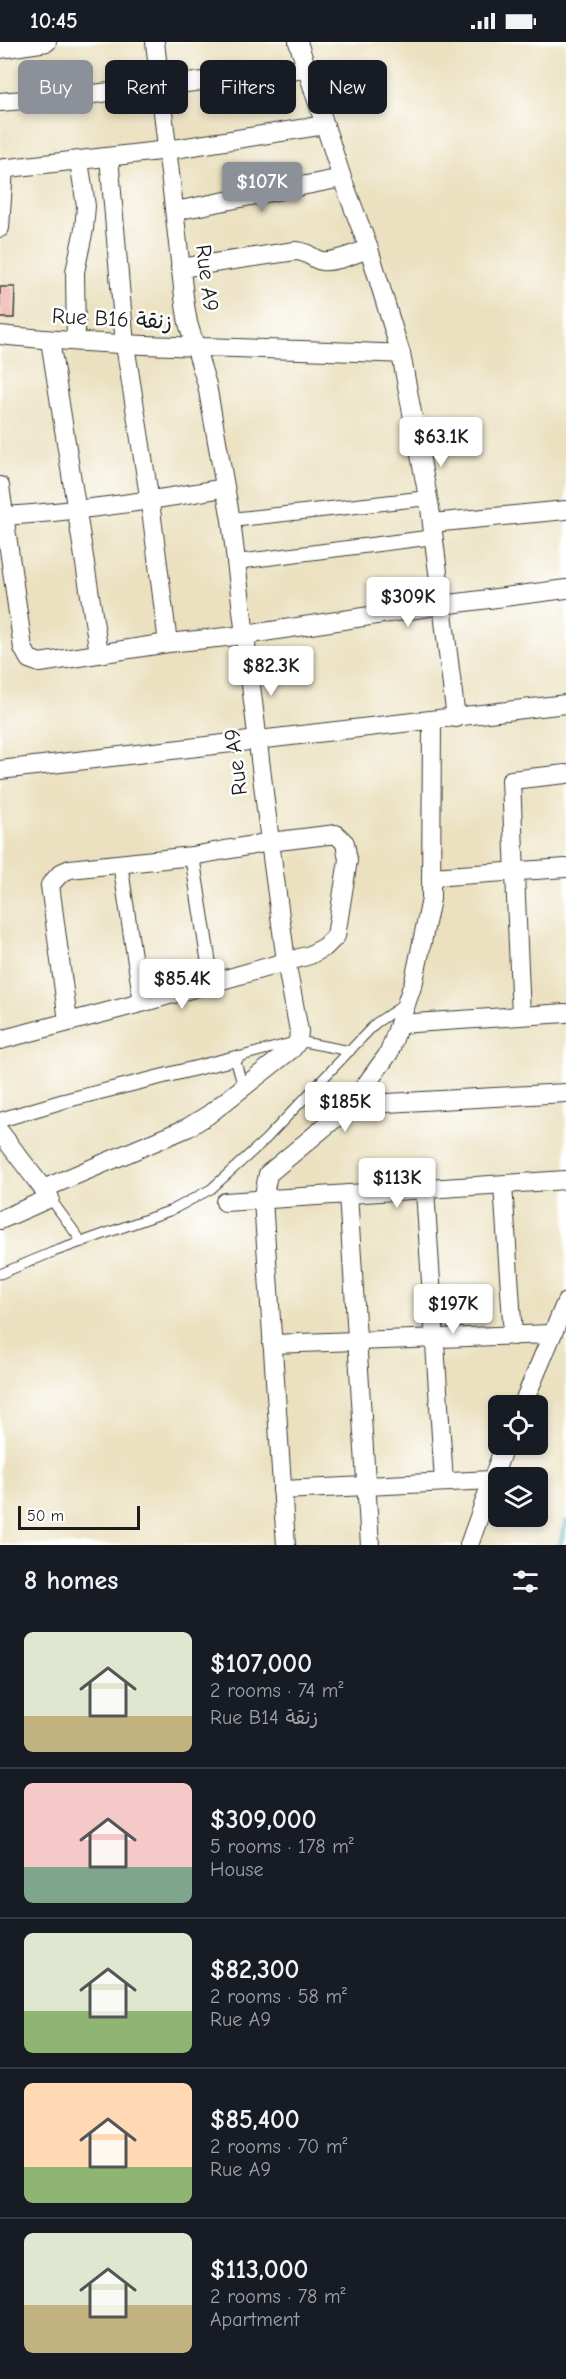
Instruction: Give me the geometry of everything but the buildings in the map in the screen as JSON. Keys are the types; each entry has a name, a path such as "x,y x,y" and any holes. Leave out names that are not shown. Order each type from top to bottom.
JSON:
{"street":[{"path":"0,49 47,42"},
{"name":"Rue A9","path":"155,42 158,60"},
{"path":"298,42 342,178 369,249 401,354 433,530 456,718"},
{"path":"188,82 306,69"},
{"path":"0,102 105,92"},
{"name":"Rue A9","path":"164,114 188,323 207,385 231,520 286,961 298,1016 298,1041"},
{"path":"0,228 2,168 168,150 325,125"},
{"path":"109,157 125,345 150,502 168,643"},
{"path":"76,341 75,272 84,229 86,206 79,161"},
{"path":"175,211 342,178"},
{"path":"180,268 295,251 304,251 324,261 369,249"},
{"name":"Rue B16 زنقة","path":"0,335 125,345 294,348 401,354"},
{"path":"50,340 99,653"},
{"path":"0,486 25,654 40,663 168,643 245,635 566,589"},
{"path":"5,516 78,511 150,502 224,488"},
{"path":"231,520 428,498"},
{"path":"237,562 566,510"},
{"path":"0,771 566,704"},
{"path":"286,1545 263,1200 268,1174 351,1105 389,1053 414,981 431,899 432,721"},
{"path":"521,1016 510,780 566,774"},
{"path":"0,1040 141,1003 319,951 331,943 336,936 348,860 345,843 336,834 270,842 192,856 70,869 61,873 50,885 68,1021"},
{"path":"192,856 212,983"},
{"path":"120,863 141,1003"},
{"path":"431,877 566,868"},
{"path":"399,1024 566,1013"},
{"path":"0,1220 46,1193 187,1128 292,1049 298,1041"},
{"path":"0,1120 64,1101 236,1058"},
{"path":"351,1105 566,1093"},
{"path":"0,1132 46,1193"},
{"path":"0,1162 17,1155"},
{"path":"225,1202 566,1180"},
{"path":"503,1185 513,1336"},
{"path":"426,1190 444,1482"},
{"path":"348,1194 370,1545"},
{"path":"527,1395 566,1302"},
{"path":"272,1344 552,1334"},
{"path":"282,1490 488,1480"},
{"path":"469,1545 488,1491"}],"lane":[{"path":"0,1274 16,1266 172,1210 211,1190 265,1140 376,1023 406,1002"},
{"path":"243,1087 236,1058 298,1041 350,1051"},
{"path":"46,1193 82,1242"}],"waterway":[{"path":"560,1545 566,1522"}]}
